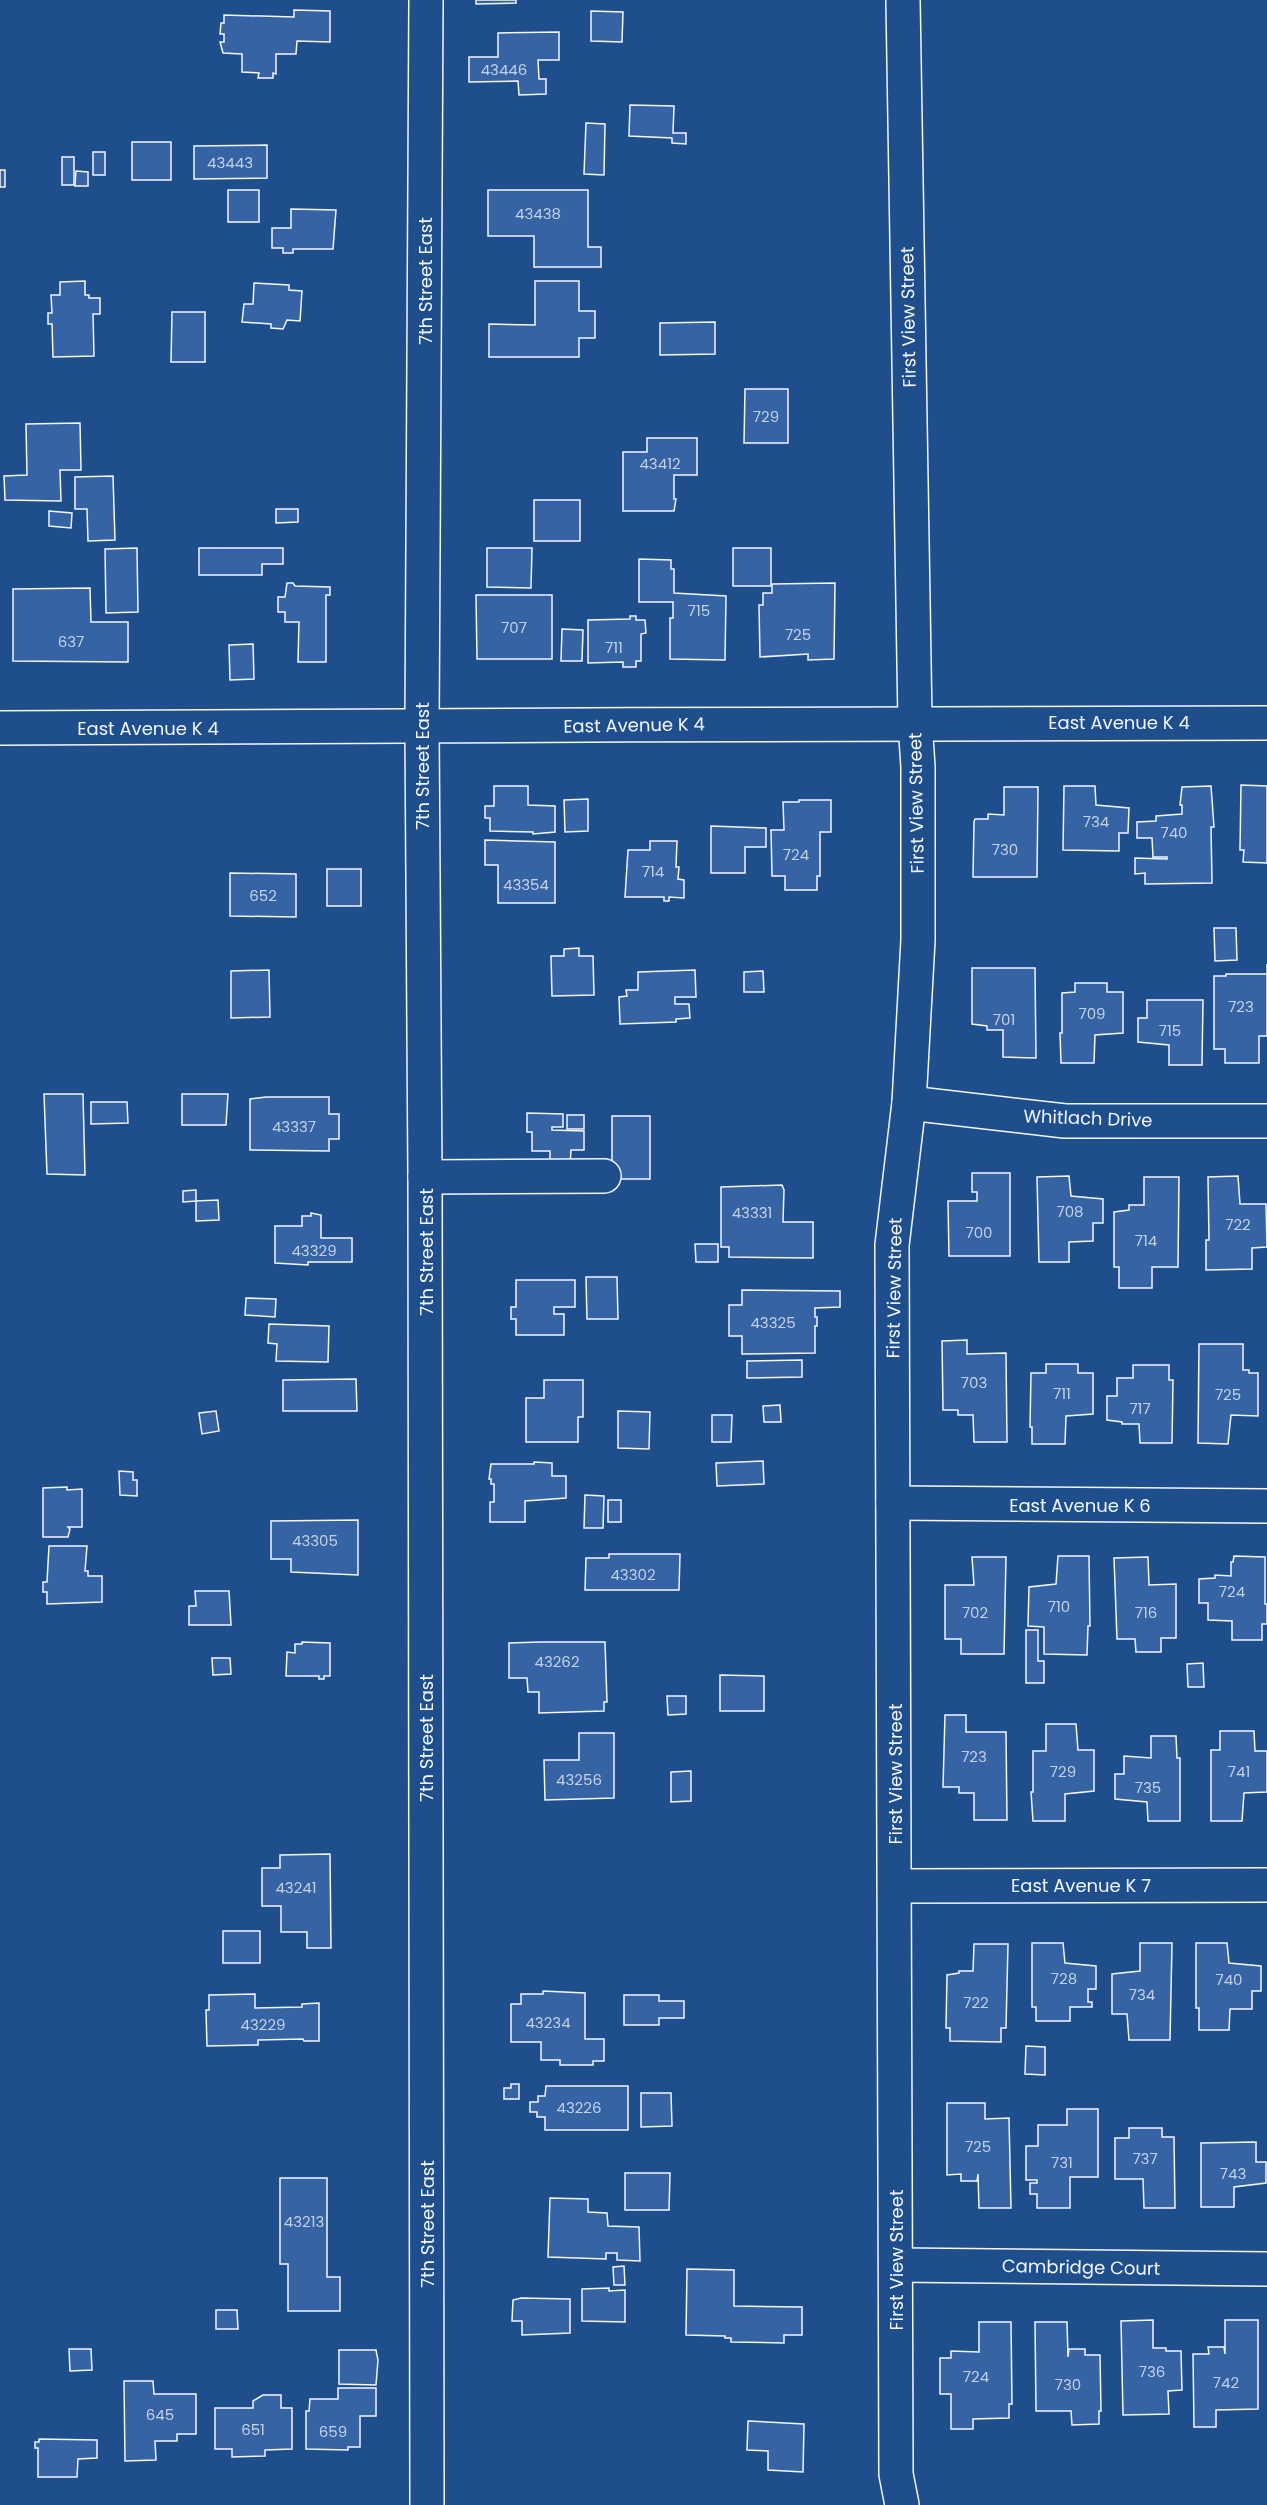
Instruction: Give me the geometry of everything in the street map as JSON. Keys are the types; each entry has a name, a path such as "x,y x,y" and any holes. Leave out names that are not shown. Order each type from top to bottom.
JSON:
{"street":[{"name":"7th Street East","path":"426,0 422,728 426,1177 427,2505"},
{"name":"First View Street","path":"902,2505 896,2474 892,1245 909,1103 918,940 918,767 915,722 903,0"},
{"name":"East Avenue K 4","path":"0,728 422,728 915,722 1267,723"},
{"name":"Whitlach Drive","path":"909,1103 1065,1121 1267,1121"},
{"path":"426,1177 604,1176"},
{"name":"East Avenue K 6","path":"892,1503 1267,1506"},
{"name":"East Avenue K 7","path":"895,1886 1267,1885"},
{"name":"Cambridge Court","path":"896,2265 1267,2269"}],"building":[{"path":"476,0 516,0 516,3 476,4"},
{"path":"294,10 330,11 330,42 297,41 296,54 276,54 276,74 273,73 273,78 258,78 259,73 242,72 242,54 223,53 220,42 224,42 224,34 220,34 224,15 294,17"},
{"path":"591,11 623,12 622,42 591,41"},
{"path":"559,32 559,60 538,60 539,79 546,79 546,94 519,95 518,81 469,82 469,57 498,57 498,33"},
{"path":"630,105 674,106 673,133 686,133 686,144 672,143 672,138 629,136"},
{"path":"586,123 605,124 604,175 584,174"},
{"path":"132,142 171,142 171,180 132,180"},
{"path":"267,145 267,178 194,179 194,146"},
{"path":"93,152 105,152 105,175 93,175"},
{"path":"62,157 74,157 74,185 62,185"},
{"path":"0,170 5,170 5,187 0,187"},
{"path":"76,171 88,172 88,186 75,186"},
{"path":"228,190 259,190 259,222 228,222"},
{"path":"488,190 588,190 588,247 601,247 601,267 534,267 534,236 488,236"},
{"path":"291,209 336,210 333,249 293,249 293,253 283,253 283,248 272,248 272,228 291,228"},
{"path":"85,281 85,295 89,295 89,298 100,298 100,314 93,314 94,356 53,357 52,324 48,324 48,313 52,313 51,295 60,295 60,282"},
{"path":"535,281 579,281 579,311 595,311 595,338 579,338 579,357 489,357 489,324 535,325"},
{"path":"254,283 289,285 289,290 302,291 300,321 287,320 283,329 271,328 271,324 242,322 244,304 253,304"},
{"path":"172,312 205,312 205,362 171,362"},
{"path":"715,322 715,354 660,355 660,323"},
{"path":"745,389 788,389 788,443 744,443"},
{"path":"80,423 81,470 60,470 61,501 5,500 4,476 27,475 26,424"},
{"path":"647,438 697,438 697,475 674,475 674,499 676,499 674,511 623,511 623,452 647,452"},
{"path":"113,476 115,540 88,541 87,509 75,509 75,477"},
{"path":"534,500 580,500 580,541 534,541"},
{"path":"276,509 298,509 298,522 276,523"},
{"path":"49,511 72,513 71,528 49,526"},
{"path":"137,548 138,612 106,613 105,549"},
{"path":"199,548 283,548 283,564 262,564 262,575 199,575"},
{"path":"487,548 532,548 531,588 487,587"},
{"path":"733,548 771,548 771,586 733,586"},
{"path":"639,559 671,560 671,569 674,569 674,593 726,596 725,660 670,659 670,618 673,618 673,602 639,602"},
{"path":"287,583 293,583 295,586 330,587 330,595 326,595 326,662 298,662 299,622 285,622 285,612 278,612 278,597 285,597"},
{"path":"835,583 834,659 808,660 808,654 760,657 759,605 763,605 763,593 772,593 772,584"},
{"path":"90,588 91,622 128,622 128,662 13,661 13,589"},
{"path":"476,595 552,595 552,659 477,659"},
{"path":"630,616 636,616 636,620 645,620 646,633 641,634 641,661 636,661 636,667 623,667 623,662 588,663 588,620 630,619"},
{"path":"562,629 583,630 582,661 561,661"},
{"path":"253,644 254,679 230,680 229,645"},
{"path":"1241,785 1267,786 1267,863 1243,862 1244,850 1240,850"},
{"path":"494,786 528,786 528,805 555,806 555,832 533,834 533,832 490,831 490,818 485,818 485,806 494,806"},
{"path":"1064,786 1095,786 1096,805 1129,808 1128,833 1119,833 1119,851 1063,850"},
{"path":"1211,786 1214,827 1211,827 1212,883 1145,884 1145,873 1135,874 1135,858 1167,859 1167,857 1153,857 1152,838 1137,838 1137,822 1156,821 1156,816 1182,814 1182,805 1180,805 1182,787"},
{"path":"1004,787 1038,787 1037,877 973,877 975,819 988,819 988,814 1004,815"},
{"path":"588,799 588,831 565,832 564,800"},
{"path":"799,800 831,800 831,832 820,832 820,876 817,876 817,890 785,890 785,876 772,876 771,830 784,830 783,802 799,802"},
{"path":"711,826 766,828 766,847 745,847 745,873 711,873"},
{"path":"485,840 555,842 555,903 498,903 498,865 485,865"},
{"path":"650,841 677,841 676,867 679,867 678,879 684,880 684,898 669,897 669,901 664,901 664,897 625,897 628,850 650,850"},
{"path":"327,869 361,869 361,906 327,906"},
{"path":"230,873 296,874 296,917 230,916"},
{"path":"1214,928 1236,928 1237,960 1215,961"},
{"path":"579,948 579,956 593,956 594,995 552,996 551,956 564,956 564,949"},
{"path":"972,968 1035,968 1036,1058 1003,1057 1003,1030 987,1030 987,1026 972,1024"},
{"path":"269,970 270,1017 231,1018 231,971"},
{"path":"695,970 696,997 675,997 675,1004 689,1004 690,1018 676,1019 676,1022 620,1024 619,997 627,996 626,990 638,990 638,972"},
{"path":"763,971 764,992 744,992 744,972"},
{"path":"1267,974 1267,1036 1259,1036 1259,1063 1225,1063 1225,1049 1214,1049 1214,976"},
{"path":"1075,983 1107,983 1107,992 1123,992 1123,1033 1095,1035 1094,1063 1061,1063 1062,993 1075,992"},
{"path":"1147,1000 1203,1000 1202,1065 1169,1065 1169,1045 1138,1042 1138,1018 1147,1018"},
{"path":"44,1094 83,1094 85,1175 47,1174"},
{"path":"182,1094 228,1094 226,1125 182,1125"},
{"path":"329,1097 329,1114 339,1114 339,1139 329,1139 329,1151 250,1150 250,1099"},
{"path":"91,1102 127,1102 128,1123 91,1124"},
{"path":"527,1113 563,1114 563,1127 552,1127 552,1130 584,1131 584,1150 571,1150 570,1167 550,1166 550,1151 532,1151 532,1132 527,1132"},
{"path":"567,1115 584,1115 584,1129 567,1129"},
{"path":"612,1116 650,1116 650,1179 612,1179"},
{"path":"972,1173 1010,1173 1010,1256 949,1256 948,1201 977,1201 977,1192 972,1192"},
{"path":"1069,1176 1071,1196 1103,1199 1103,1223 1093,1223 1093,1241 1069,1242 1069,1262 1039,1262 1037,1177"},
{"path":"1238,1176 1240,1204 1266,1204 1267,1247 1252,1248 1252,1269 1206,1270 1206,1240 1209,1240 1208,1177"},
{"path":"1144,1177 1179,1177 1178,1267 1152,1267 1152,1288 1119,1288 1119,1267 1114,1267 1114,1212 1129,1210 1129,1205 1144,1205"},
{"path":"782,1185 784,1190 783,1222 813,1222 813,1258 729,1257 729,1247 721,1247 721,1187"},
{"path":"196,1190 196,1201 183,1202 183,1191"},
{"path":"218,1200 219,1220 196,1221 196,1201"},
{"path":"311,1213 321,1215 321,1238 352,1238 352,1262 308,1262 308,1265 275,1263 275,1226 302,1226 302,1216 311,1216"},
{"path":"695,1244 718,1244 718,1262 696,1262"},
{"path":"586,1277 617,1277 618,1319 587,1319"},
{"path":"516,1280 575,1280 575,1307 554,1307 554,1314 564,1314 564,1335 516,1335 516,1319 511,1319 511,1307 516,1307"},
{"path":"742,1290 840,1291 840,1307 815,1308 817,1326 815,1326 815,1353 742,1354 742,1336 729,1336 729,1305 742,1305"},
{"path":"246,1298 276,1299 275,1317 245,1315"},
{"path":"269,1324 329,1326 328,1362 276,1361 277,1344 268,1343"},
{"path":"967,1340 967,1354 1006,1353 1007,1442 974,1442 973,1415 958,1415 958,1410 943,1410 942,1341"},
{"path":"1199,1344 1243,1344 1243,1370 1258,1373 1258,1416 1231,1415 1228,1444 1198,1443"},
{"path":"802,1360 802,1377 747,1378 747,1361"},
{"path":"1046,1364 1078,1364 1078,1373 1093,1373 1093,1414 1066,1416 1065,1444 1032,1444 1031,1373 1046,1373"},
{"path":"1133,1365 1169,1365 1169,1380 1173,1380 1172,1443 1140,1443 1139,1424 1122,1424 1122,1422 1107,1420 1107,1396 1117,1396 1117,1378 1133,1378"},
{"path":"356,1379 357,1411 283,1411 283,1380"},
{"path":"544,1380 583,1380 583,1417 578,1417 578,1442 526,1442 526,1398 544,1398"},
{"path":"780,1405 781,1422 764,1422 763,1406"},
{"path":"216,1411 219,1431 202,1434 199,1413"},
{"path":"618,1411 650,1412 649,1449 618,1448"},
{"path":"712,1415 732,1415 731,1442 712,1442"},
{"path":"763,1461 764,1484 717,1486 716,1463"},
{"path":"534,1462 552,1463 552,1476 566,1476 566,1498 525,1501 525,1522 490,1522 490,1502 494,1502 494,1484 491,1484 491,1479 489,1479 491,1464 534,1464"},
{"path":"119,1471 133,1472 133,1480 137,1480 137,1496 120,1495"},
{"path":"67,1487 67,1490 82,1489 82,1527 68,1527 70,1529 68,1537 43,1537 43,1488"},
{"path":"585,1495 604,1496 603,1528 584,1528"},
{"path":"608,1500 621,1500 621,1522 608,1522"},
{"path":"358,1520 358,1575 291,1572 291,1559 271,1559 271,1521"},
{"path":"49,1546 87,1546 85,1571 88,1571 88,1576 102,1576 102,1602 47,1604 47,1592 43,1592 43,1582 47,1582"},
{"path":"609,1554 680,1554 679,1590 585,1590 586,1558 609,1558"},
{"path":"1058,1556 1089,1556 1090,1626 1088,1626 1087,1655 1044,1654 1044,1627 1028,1626 1029,1587 1056,1584"},
{"path":"1234,1556 1265,1557 1267,1624 1262,1624 1262,1640 1232,1640 1232,1621 1208,1620 1208,1603 1199,1603 1199,1579 1215,1578 1215,1575 1231,1576 1231,1562"},
{"path":"972,1557 1006,1557 1004,1654 961,1654 961,1639 945,1639 945,1585 974,1585"},
{"path":"1148,1557 1149,1585 1176,1584 1176,1638 1161,1638 1161,1652 1136,1652 1135,1639 1117,1639 1114,1558"},
{"path":"195,1591 229,1591 231,1625 189,1625 189,1606 196,1606"},
{"path":"1026,1630 1038,1630 1038,1661 1044,1661 1044,1683 1026,1683"},
{"path":"302,1642 330,1643 330,1676 319,1679 319,1676 286,1676 287,1652 295,1653 295,1644 302,1644"},
{"path":"605,1642 607,1702 604,1702 604,1711 539,1713 539,1692 528,1692 527,1678 509,1678 509,1643"},
{"path":"212,1658 230,1658 231,1674 213,1675"},
{"path":"1203,1663 1204,1687 1188,1687 1187,1664"},
{"path":"720,1675 764,1676 764,1711 720,1711"},
{"path":"667,1696 686,1696 686,1714 668,1715"},
{"path":"945,1715 966,1715 966,1732 1006,1732 1007,1820 974,1820 974,1793 959,1793 959,1787 943,1787"},
{"path":"1046,1724 1076,1724 1078,1750 1094,1750 1094,1791 1065,1794 1065,1821 1033,1821 1031,1792 1033,1792 1033,1751 1046,1751"},
{"path":"1220,1731 1254,1731 1255,1751 1267,1751 1267,1792 1244,1793 1242,1821 1211,1821 1211,1750 1220,1750"},
{"path":"579,1733 614,1733 614,1798 545,1800 544,1760 579,1760"},
{"path":"1151,1736 1176,1736 1177,1758 1180,1758 1180,1821 1148,1821 1147,1802 1115,1799 1115,1774 1124,1774 1124,1756 1151,1758"},
{"path":"691,1771 691,1801 671,1802 671,1772"},
{"path":"330,1854 331,1948 307,1948 307,1932 281,1932 281,1906 262,1906 262,1868 280,1868 280,1855"},
{"path":"223,1931 260,1931 260,1963 223,1963"},
{"path":"1032,1943 1063,1943 1065,1963 1096,1966 1096,1989 1088,1989 1088,2002 1092,2002 1092,2007 1070,2007 1070,2021 1036,2021 1036,2007 1032,2007"},
{"path":"1140,1943 1172,1943 1170,2040 1129,2040 1127,2014 1112,2014 1112,1974 1140,1971"},
{"path":"1196,1943 1227,1943 1229,1963 1261,1966 1261,1991 1252,1991 1252,2009 1230,2009 1229,2030 1199,2030 1199,2008 1196,2008"},
{"path":"974,1944 1008,1944 1006,2028 1001,2028 1001,2042 950,2041 950,2028 946,2028 947,1975 959,1973 959,1971 973,1971"},
{"path":"543,1991 585,1993 585,2039 604,2039 604,2061 593,2061 593,2065 560,2065 560,2060 541,2060 541,2042 511,2042 511,2004 521,2004 521,1994 543,1994"},
{"path":"255,1994 255,2008 302,2007 302,2004 319,2003 319,2041 258,2040 258,2045 207,2046 206,2010 209,2010 209,1995"},
{"path":"624,1995 659,1995 659,2001 684,2001 684,2018 659,2018 659,2025 624,2025"},
{"path":"1026,2046 1045,2047 1045,2075 1025,2074"},
{"path":"511,2084 519,2084 519,2099 504,2099 504,2088 511,2088"},
{"path":"546,2086 628,2086 628,2130 545,2130 545,2117 537,2117 537,2112 530,2112 530,2102 538,2102 538,2096 545,2096"},
{"path":"641,2093 671,2093 672,2126 641,2127"},
{"path":"947,2103 985,2103 985,2119 1009,2118 1011,2208 979,2208 978,2174 977,2181 961,2181 961,2174 947,2175"},
{"path":"1067,2109 1098,2109 1098,2177 1070,2177 1070,2208 1037,2208 1037,2194 1030,2194 1030,2183 1037,2183 1037,2180 1026,2180 1026,2146 1038,2146 1038,2125 1067,2125"},
{"path":"1129,2128 1162,2128 1162,2137 1174,2137 1175,2208 1144,2208 1143,2179 1115,2179 1115,2138 1129,2138"},
{"path":"1256,2142 1256,2162 1266,2162 1266,2183 1234,2187 1234,2207 1201,2207 1201,2143"},
{"path":"625,2173 670,2173 669,2210 625,2210"},
{"path":"280,2178 327,2178 327,2277 340,2277 340,2311 288,2311 288,2264 280,2264"},
{"path":"550,2198 588,2199 588,2212 607,2213 608,2226 639,2227 640,2261 617,2260 617,2253 606,2253 606,2259 548,2257"},
{"path":"624,2266 625,2285 614,2285 613,2267"},
{"path":"687,2269 734,2270 734,2306 802,2307 802,2335 784,2335 784,2343 731,2342 731,2338 725,2338 725,2336 686,2335"},
{"path":"609,2288 609,2291 625,2290 625,2322 582,2321 582,2289"},
{"path":"521,2298 570,2299 570,2333 522,2335 522,2321 512,2321 513,2300"},
{"path":"216,2310 237,2310 238,2329 216,2329"},
{"path":"1153,2320 1153,2348 1181,2351 1182,2390 1168,2391 1169,2414 1123,2415 1121,2321"},
{"path":"1225,2320 1258,2320 1258,2409 1216,2410 1216,2427 1194,2427 1193,2354 1209,2354 1208,2347 1224,2347 1225,2354"},
{"path":"979,2322 1011,2322 1012,2404 1009,2404 1009,2418 973,2419 973,2429 951,2429 951,2394 940,2394 940,2358 951,2358 951,2351 979,2352"},
{"path":"1035,2322 1067,2322 1068,2357 1069,2349 1085,2349 1085,2355 1100,2355 1101,2411 1099,2411 1099,2424 1072,2425 1071,2411 1036,2411"},
{"path":"69,2349 91,2349 92,2370 70,2371"},
{"path":"339,2350 376,2350 378,2360 376,2385 339,2384"},
{"path":"124,2381 153,2381 154,2394 196,2394 196,2434 177,2434 177,2441 155,2441 156,2460 125,2461"},
{"path":"338,2388 376,2388 376,2416 360,2416 360,2447 348,2447 348,2450 306,2449 306,2411 309,2411 310,2399 338,2399"},
{"path":"263,2395 281,2395 281,2408 292,2408 292,2449 265,2450 265,2456 232,2457 232,2449 215,2449 215,2408 253,2408 253,2401"},
{"path":"748,2421 804,2424 803,2472 768,2470 768,2451 747,2450"},
{"path":"39,2439 97,2440 97,2458 78,2459 77,2477 38,2477 38,2448 35,2448 35,2442 39,2442"}]}
